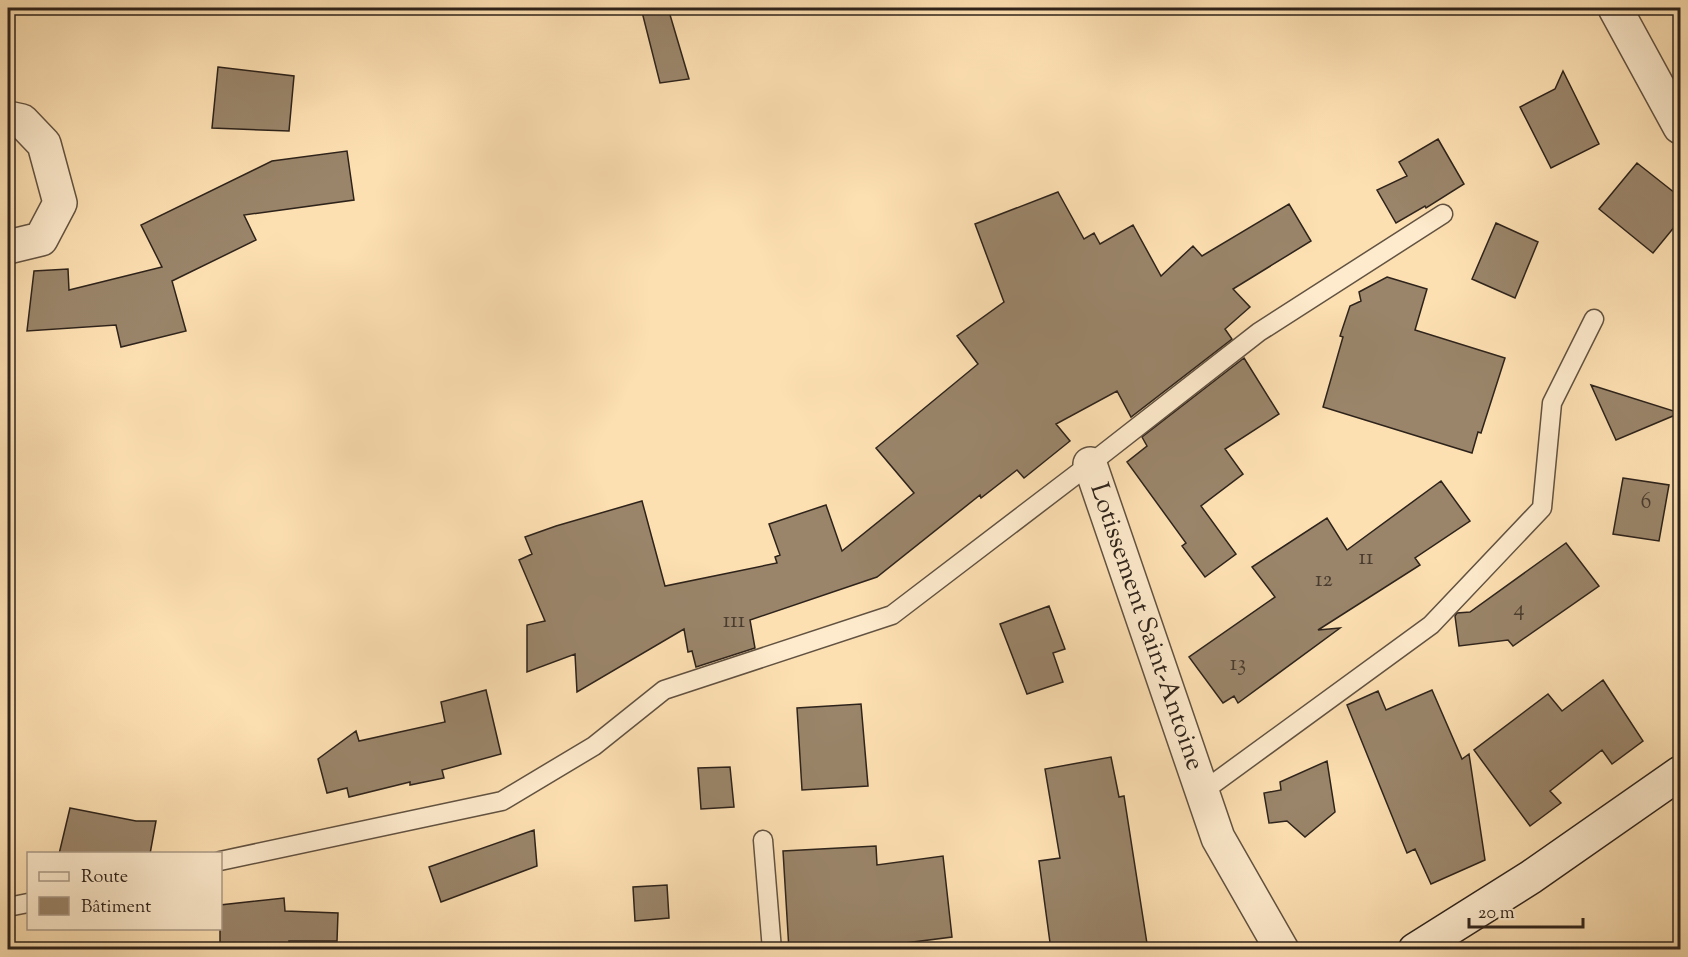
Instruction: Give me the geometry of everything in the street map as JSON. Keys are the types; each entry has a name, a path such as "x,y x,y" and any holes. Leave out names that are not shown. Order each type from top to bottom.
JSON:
{"street":[{"path":"1615,8 1680,127"},
{"path":"8,118 22,121 44,144 60,203 42,239 8,247"},
{"name":"Lotissement Saint-Antoine","path":"1090,464 1218,838 1282,950"},
{"path":"1415,950 1531,878 1680,772"}],"lane":[{"path":"1090,464 1259,332 1443,214"},
{"name":"Lotissement Saint-Antoine","path":"1202,792 1431,625 1542,508 1552,403 1594,319"},
{"name":"Lotissement Saint-Antoine","path":"222,861 502,801 594,746 664,690 892,615 1090,464"},
{"path":"763,840 772,950"},
{"path":"8,907 27,903"}],"building":[{"path":"641,8 668,8 689,79 660,83"},
{"path":"218,67 294,76 289,131 212,128"},
{"path":"1563,71 1599,144 1551,168 1520,107 1555,89"},
{"path":"1438,139 1464,184 1426,208 1425,206 1396,223 1377,190 1407,176 1399,162"},
{"path":"347,151 354,200 244,215 256,240 172,281 186,331 121,347 116,325 27,331 34,271 68,269 69,290 162,267 141,225 272,161"},
{"path":"1637,163 1680,197 1680,220 1653,253 1599,209"},
{"path":"1058,192 1084,239 1094,233 1100,244 1133,225 1161,276 1193,246 1202,256 1289,204 1311,241 1233,289 1250,307 1225,329 1232,339 1131,417 1117,391 1056,424 1070,441 1024,478 1017,470 981,498 980,495 877,577 750,620 755,648 696,667 692,651 688,652 684,629 577,692 575,654 527,672 527,625 545,621 519,560 532,554 525,537 642,501 665,586 777,563 775,557 780,555 769,524 826,505 842,551 914,493 876,448 978,364 957,336 1004,302 975,224"},
{"path":"1496,223 1538,242 1515,298 1472,279"},
{"path":"1387,277 1427,289 1415,330 1505,358 1481,433 1478,432 1472,453 1323,407 1343,337 1340,336 1350,306 1361,301 1359,292"},
{"path":"1244,358 1279,414 1225,449 1243,474 1201,506 1236,554 1205,577 1182,546 1186,543 1127,462 1147,446 1142,437"},
{"path":"1591,385 1680,413 1616,440"},
{"path":"1623,478 1669,485 1659,541 1613,534"},
{"path":"1441,481 1470,521 1415,558 1420,565 1318,630 1340,628 1238,703 1234,696 1223,703 1189,657 1275,597 1252,567 1327,518 1347,550"},
{"path":"1566,543 1599,586 1513,646 1508,640 1459,646 1455,616 1457,613 1470,612"},
{"path":"1049,606 1065,649 1053,653 1063,682 1027,694 1000,624"},
{"path":"1603,680 1643,741 1612,764 1602,750 1550,791 1561,803 1530,826 1474,750 1548,694 1562,711"},
{"path":"486,690 501,754 442,770 444,778 410,785 410,782 349,797 347,788 327,793 318,759 356,731 359,741 445,722 441,702"},
{"path":"1432,690 1462,759 1469,754 1485,860 1431,884 1415,849 1407,853 1347,705 1378,691 1386,710"},
{"path":"861,704 868,786 802,790 797,708"},
{"path":"1111,757 1119,797 1124,796 1148,950 1051,950 1039,861 1060,858 1045,769"},
{"path":"1327,761 1335,812 1305,837 1287,821 1269,823 1264,793 1281,790 1280,782"},
{"path":"730,767 734,807 701,809 698,768"},
{"path":"70,808 136,821 156,821 150,852 59,852"},
{"path":"534,830 537,866 441,902 429,867"},
{"path":"876,846 877,865 943,856 952,937 882,946 882,950 789,950 783,851"},
{"path":"667,885 669,918 635,921 633,887"},
{"path":"284,898 285,911 338,913 337,941 289,941 290,950 220,950 222,905"}]}
